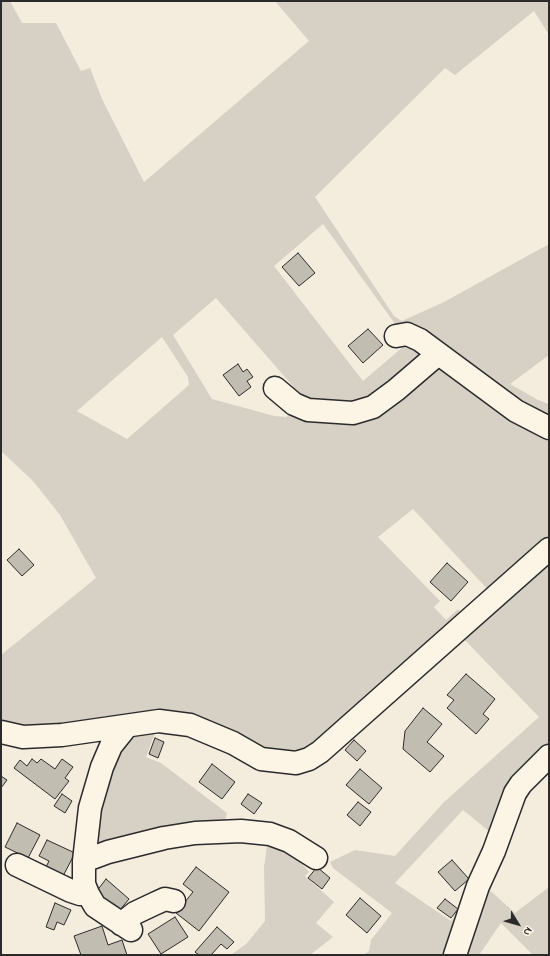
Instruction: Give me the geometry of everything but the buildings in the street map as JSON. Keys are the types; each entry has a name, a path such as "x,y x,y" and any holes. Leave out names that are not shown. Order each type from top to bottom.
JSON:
{"street":[{"path":"396,336 407,334 420,340 516,412 549,428"},
{"path":"275,388 294,404 308,410 353,413 373,407 396,390 438,354"},
{"path":"1,732 24,737 62,735 159,721 190,725 233,743 261,759 296,763 309,759 320,752 549,549"},
{"path":"127,726 111,746 102,767 90,808 84,861 84,884 95,906 126,927 135,913 165,899 174,902"},
{"path":"455,955 478,886 494,851 515,793 521,784 549,756"},
{"path":"84,861 108,852 164,838 195,833 241,831 270,834 288,841 316,858"},
{"path":"17,865 71,891 80,894 88,894"}],"shaded area":[{"path":"1,1 10,1 22,23 56,23 81,71 90,68 102,99 144,182 309,41 275,1 549,1 549,35 534,11 455,75 445,68 315,197 394,316 402,321 444,302 549,244 549,355 510,384 538,400 549,404 549,423 530,416 513,406 409,328 398,328 323,224 274,266 363,381 411,340 422,347 427,353 428,360 393,388 372,403 353,410 311,407 216,298 173,335 212,399 274,416 286,417 293,411 332,418 356,416 374,410 424,373 440,364 450,367 518,418 549,432 549,541 491,593 413,509 378,537 440,601 434,607 446,620 458,609 464,618 313,750 296,758 259,753 221,732 193,721 167,714 127,719 105,716 73,730 51,733 22,733 1,728 1,655 96,578 60,515 33,481 1,451","holes":["162,337 188,377 189,385 127,439 77,411"]},
{"path":"549,555 549,749 495,836 463,810 395,883 451,921 460,912 451,955 363,955 369,951 371,940 392,913 333,868 330,862 355,850 395,856 444,802 539,717 459,634"},
{"path":"139,730 156,730 146,757 161,763 227,813 224,824 94,847 96,812 117,749"},
{"path":"268,839 285,844 309,872 305,876 334,902 316,923 333,937 310,955 231,955 247,943 265,921 264,867"},
{"path":"484,885 515,913 549,887 549,955 533,955 501,923 479,955 459,955"}]}
